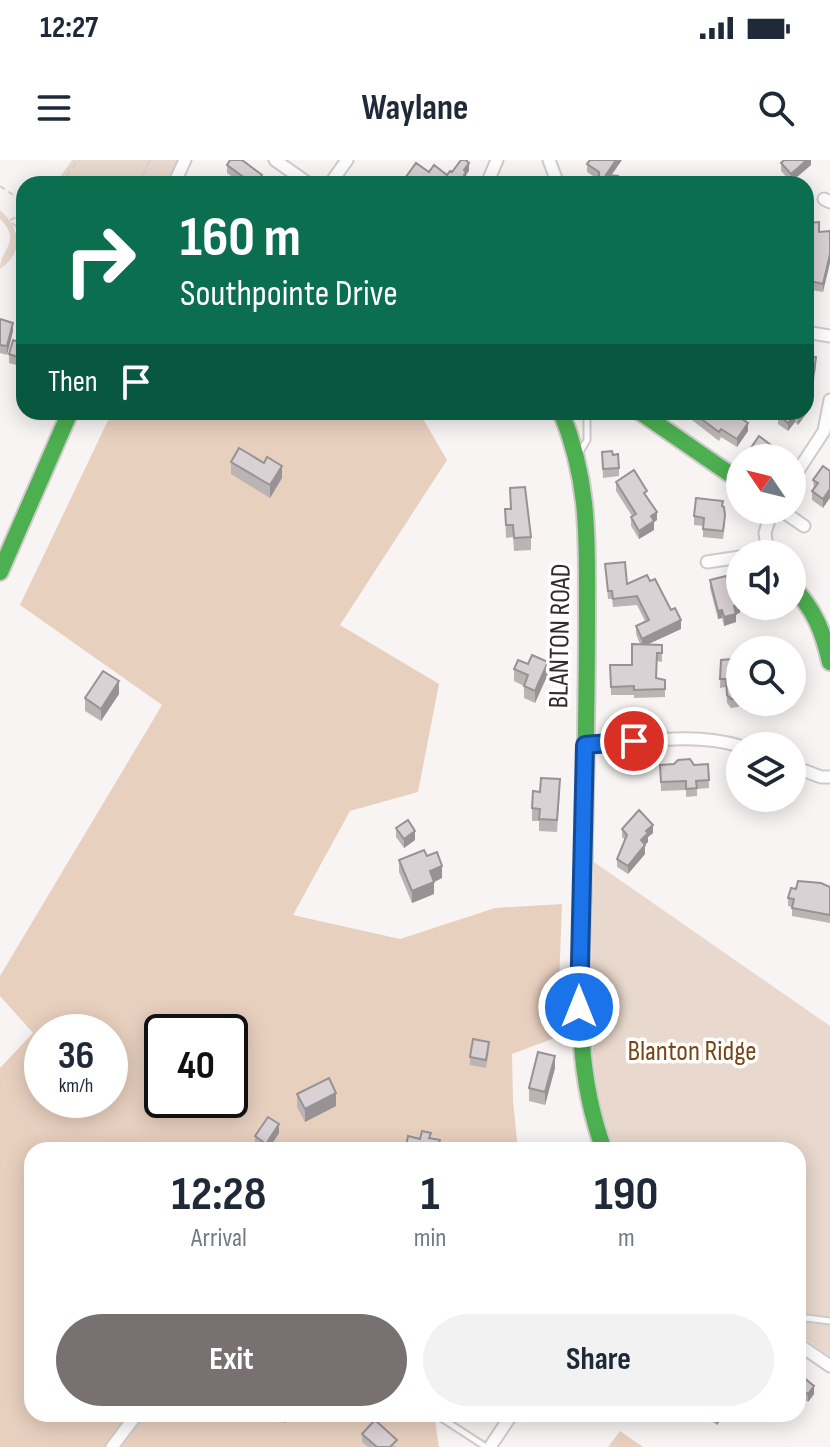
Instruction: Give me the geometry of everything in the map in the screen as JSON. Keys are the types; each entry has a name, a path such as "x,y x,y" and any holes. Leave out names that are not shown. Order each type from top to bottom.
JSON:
{"street":[{"path":"275,160 298,176"},
{"path":"806,461 824,431 830,400"},
{"path":"0,572 66,420"},
{"name":"BLANTON ROAD","path":"564,420 577,456 585,495 585,745 579,1007 587,1091 602,1142"},
{"path":"652,420 726,471"},
{"path":"707,562 726,559"},
{"path":"806,601 820,621 830,662"},
{"path":"585,745 668,738 726,744"},
{"path":"806,771 830,777"},
{"path":"806,1350 830,1366"},
{"path":"112,1447 131,1422"},
{"path":"488,1447 506,1422"}],"lane":[{"path":"577,456 587,440 587,420"},
{"path":"806,1318 830,1321"},
{"path":"448,1422 488,1447"}],"green space":[{"path":"72,160 179,160 172,176 61,176"},
{"path":"0,210 12,224 16,248 0,269 10,234 0,219"},
{"name":"Blanton Ridge","path":"594,862 830,1026 830,1357 806,1340 806,1142 612,1142 597,1083 591,971"}],"shaded area":[{"path":"108,420 424,420 447,460 340,625 439,684 418,792 350,811 293,915 400,939 495,908 562,904 557,1037 512,1054 517,1142 24,1142 24,1422 435,1422 439,1447 0,1447 0,1068 24,1043 24,1118 128,1118 128,1014 24,1014 24,1023 0,996 0,976 162,705 20,605"},
{"path":"620,1431 643,1447 608,1447"}],"building":[{"path":"230,160 242,160 262,175 242,176 227,165"},
{"path":"461,160 469,163 464,170 465,176 407,176 416,163 429,172 434,165 447,175"},
{"path":"590,160 616,160 606,175 618,176 599,176 599,172 587,164"},
{"path":"784,160 807,160 791,174 781,163"},
{"path":"814,222 819,222 819,232 830,231 830,254 823,284 814,282"},
{"path":"0,319 13,323 7,346 0,345"},
{"path":"13,340 16,341 16,356 9,354"},
{"path":"703,420 744,420 748,423 737,439 721,429 719,432"},
{"path":"759,436 770,444 754,444"},
{"path":"239,448 264,463 267,457 282,466 270,485 231,462"},
{"path":"612,451 613,455 618,454 619,468 603,469 602,452"},
{"path":"823,466 830,471 830,489 823,499 812,491 818,483 813,480"},
{"path":"634,470 657,512 651,516 654,521 639,531 631,517 636,514 616,482"},
{"path":"525,487 531,537 514,538 513,525 506,525 505,509 511,509 510,488"},
{"path":"696,498 723,501 723,531 703,529 704,518 694,516"},
{"path":"625,562 627,584 647,575 650,581 655,579 671,610 675,608 681,620 642,639 636,626 649,620 637,596 613,599 612,591 608,591 605,564"},
{"path":"726,576 726,616 722,610 718,611 710,580"},
{"path":"632,644 662,645 662,653 657,653 656,678 665,680 665,689 611,687 610,665 632,665"},
{"path":"532,655 548,662 535,691 524,686 528,675 514,669 518,660 528,664"},
{"path":"721,660 726,660 726,679 720,679"},
{"path":"103,671 119,681 101,709 85,698"},
{"path":"690,759 694,765 708,764 709,780 696,781 697,788 686,789 686,781 661,782 660,765"},
{"path":"541,778 560,779 557,820 539,819 540,809 532,808 533,791 540,792"},
{"path":"639,810 653,825 641,840 645,845 628,866 617,859 627,835 622,829"},
{"path":"408,820 415,831 404,839 396,828"},
{"path":"424,850 427,856 437,852 442,866 430,871 434,882 412,891 399,860"},
{"path":"798,881 830,887 830,915 792,908 794,899 788,898 791,888 796,889"},
{"path":"473,1039 489,1042 486,1060 470,1057"},
{"path":"538,1052 555,1056 545,1092 529,1088"},
{"path":"329,1078 336,1093 305,1109 297,1094"},
{"path":"268,1117 279,1124 267,1142 255,1136"},
{"path":"422,1131 431,1133 429,1138 440,1140 407,1142 408,1136 420,1139"},
{"path":"806,1379 814,1386 806,1393"},
{"path":"373,1422 377,1422 397,1440 390,1447 377,1447 362,1434"}],"traffic: fast":[{"path":"0,572 66,420"},
{"path":"564,420 577,463 585,512 586,719 580,991 587,1086 602,1142"},
{"path":"652,420 726,471"},
{"path":"806,603 817,621 830,662"}],"route":[{"path":"579,1007 585,745 634,741"}]}
